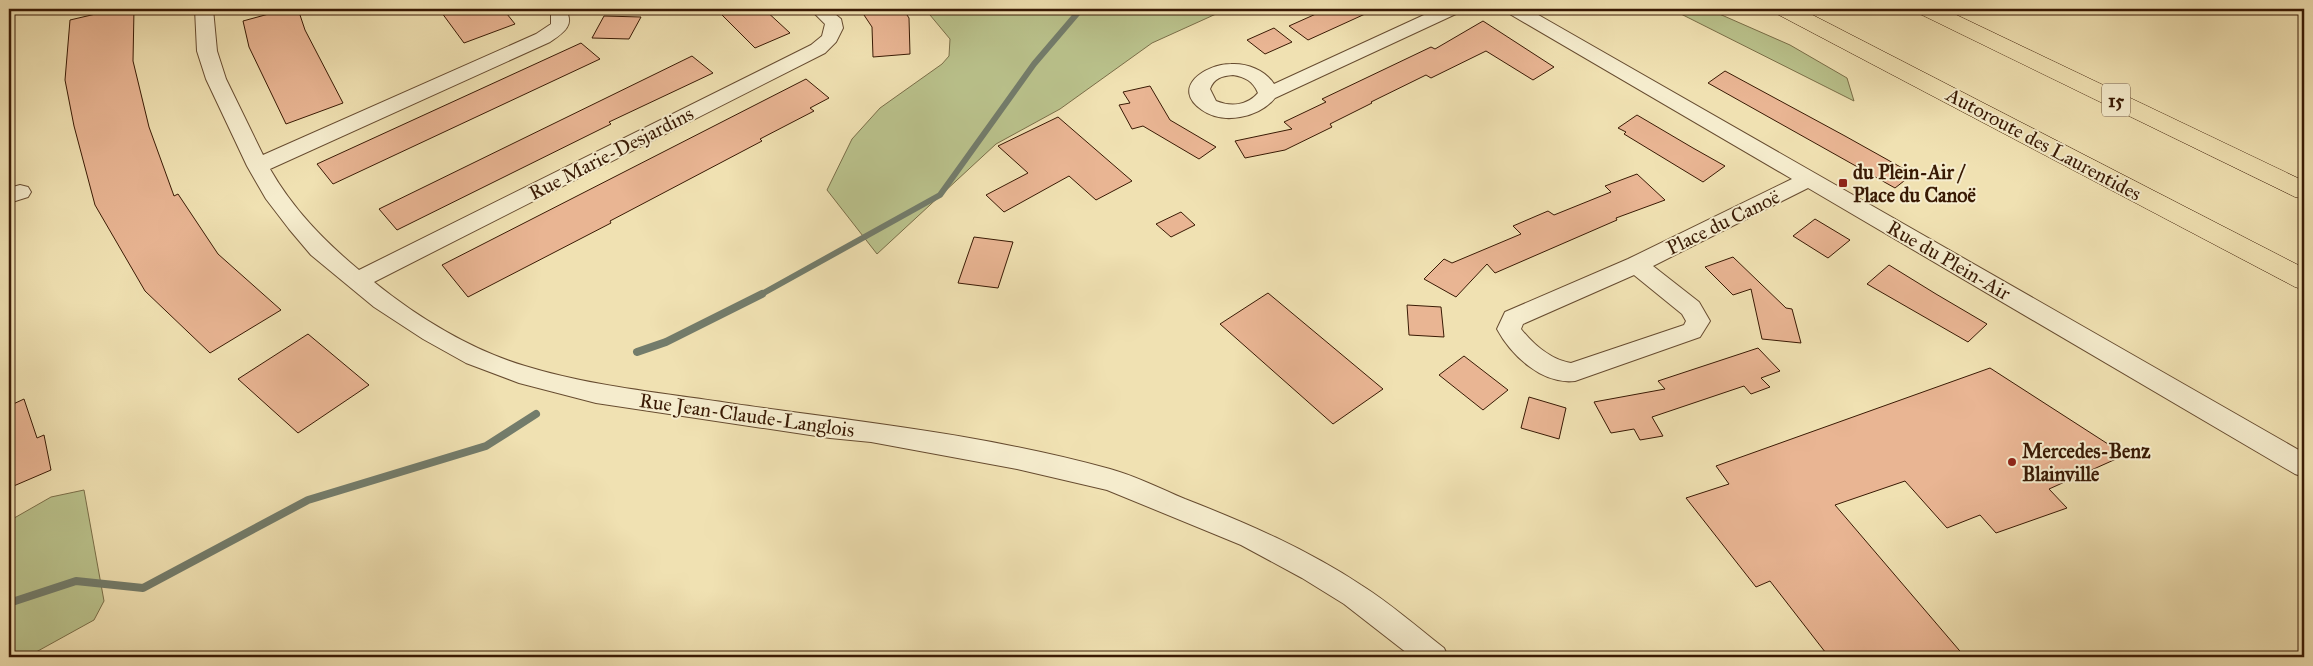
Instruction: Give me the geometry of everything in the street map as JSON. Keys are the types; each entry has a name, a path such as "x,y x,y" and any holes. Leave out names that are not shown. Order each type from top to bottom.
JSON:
{"highway":[{"name":"Autoroute des Laurentides","path":"1784,9 2304,280"},
{"name":"15","path":"1928,9 2304,191"}],"street":[{"name":"Rue Jean-Claude-Langlois","path":"204,9 208,52 216,79 258,166 274,194 297,224 320,249 356,281 431,333 475,356 519,374 596,393 830,428 871,432 1018,458 1110,480 1252,537 1312,569 1354,595 1434,657"},
{"path":"258,166 544,38 560,26 560,15 556,9"},
{"name":"Rue Marie-Desjardins","path":"356,281 818,49 825,44 834,31 834,23 819,9"},
{"path":"1268,94 1451,9"},
{"name":"Rue du Plein-Air","path":"1515,9 2304,466"},
{"name":"Place du Canoë","path":"1636,265 1691,308 1698,321 1692,331 1585,369 1569,372 1552,369 1515,341 1509,329 1513,318 1636,265 1791,189 1808,178"}],"green space":[{"path":"925,9 1227,9 1152,43 1060,109 996,144 877,254 827,190 852,139 880,108 942,64 949,56 950,39"},
{"path":"1671,9 1708,9 1790,45 1847,78 1854,101"},
{"path":"84,490 104,601 94,620 27,657 9,657 9,521 51,497"}],"building":[{"path":"117,9 134,9 133,61 149,127 174,196 178,194 218,254 281,310 210,353 145,291 95,205 74,126 65,80 70,20"},
{"path":"287,9 298,9 305,30 343,103 286,124 249,47 243,21"},
{"path":"439,9 503,9 515,24 464,43"},
{"path":"716,9 764,9 790,33 755,48"},
{"path":"860,9 903,9 909,18 910,54 873,57 872,27"},
{"path":"1327,9 1376,9 1308,40 1289,26"},
{"path":"604,16 641,17 629,39 592,38"},
{"path":"1483,21 1554,67 1533,80 1486,51 1431,78 1426,75 1371,102 1330,124 1332,127 1285,150 1245,158 1235,141 1292,129 1284,122 1326,102 1322,99 1431,47 1435,49"},
{"path":"1274,28 1292,42 1265,54 1247,40"},
{"path":"581,43 600,59 333,184 317,164"},
{"path":"692,56 713,73 609,122 611,124 397,230 379,209"},
{"path":"1725,71 1913,174 1895,188 1708,83"},
{"path":"806,79 829,98 810,108 814,111 760,139 762,141 610,221 611,223 468,297 442,265"},
{"path":"1150,86 1170,120 1216,147 1199,159 1143,126 1132,129 1119,105 1130,103 1123,92"},
{"path":"1637,115 1725,166 1703,182 1624,134 1626,132 1618,128"},
{"path":"1058,117 1132,181 1096,200 1069,176 1004,212 986,195 1028,173 998,146"},
{"path":"1637,174 1665,200 1616,218 1617,220 1495,273 1487,264 1456,297 1424,279 1444,259 1452,263 1521,234 1513,226 1548,211 1554,215 1611,192 1605,186"},
{"path":"1181,212 1195,225 1171,237 1156,224"},
{"path":"1815,219 1850,240 1828,258 1793,236"},
{"path":"974,237 1013,242 998,288 958,283"},
{"path":"1733,257 1786,308 1792,309 1801,343 1762,339 1751,289 1733,295 1705,267"},
{"path":"1889,265 1987,324 1968,342 1867,284"},
{"path":"1268,293 1383,389 1333,424 1220,324"},
{"path":"1407,305 1441,307 1444,337 1409,335"},
{"path":"308,334 369,385 298,433 238,379"},
{"path":"1758,348 1780,371 1761,378 1770,387 1751,394 1744,386 1652,417 1663,436 1640,440 1634,429 1611,433 1594,402 1665,389 1658,381"},
{"path":"1464,356 1508,390 1483,410 1439,375"},
{"path":"1990,368 2125,455 2049,489 2067,508 1996,533 1980,515 1947,528 1905,481 1835,505 1965,657 1829,657 1770,581 1756,587 1686,498 1729,484 1716,466"},
{"path":"1529,397 1566,408 1559,439 1521,428"},
{"path":"24,399 37,438 44,435 51,470 9,488 9,406"}],"waterway":[{"path":"760,295 940,195 1034,64 1081,9"},
{"path":"637,352 666,342 760,295"},
{"path":"9,603 76,581 143,588 308,500 486,446 536,414"}],"place":[{"name":"du Plein-Air / Place du Canoë","path":"1843,183"},
{"name":"Mercedes-Benz Blainville","path":"2012,462"}]}
